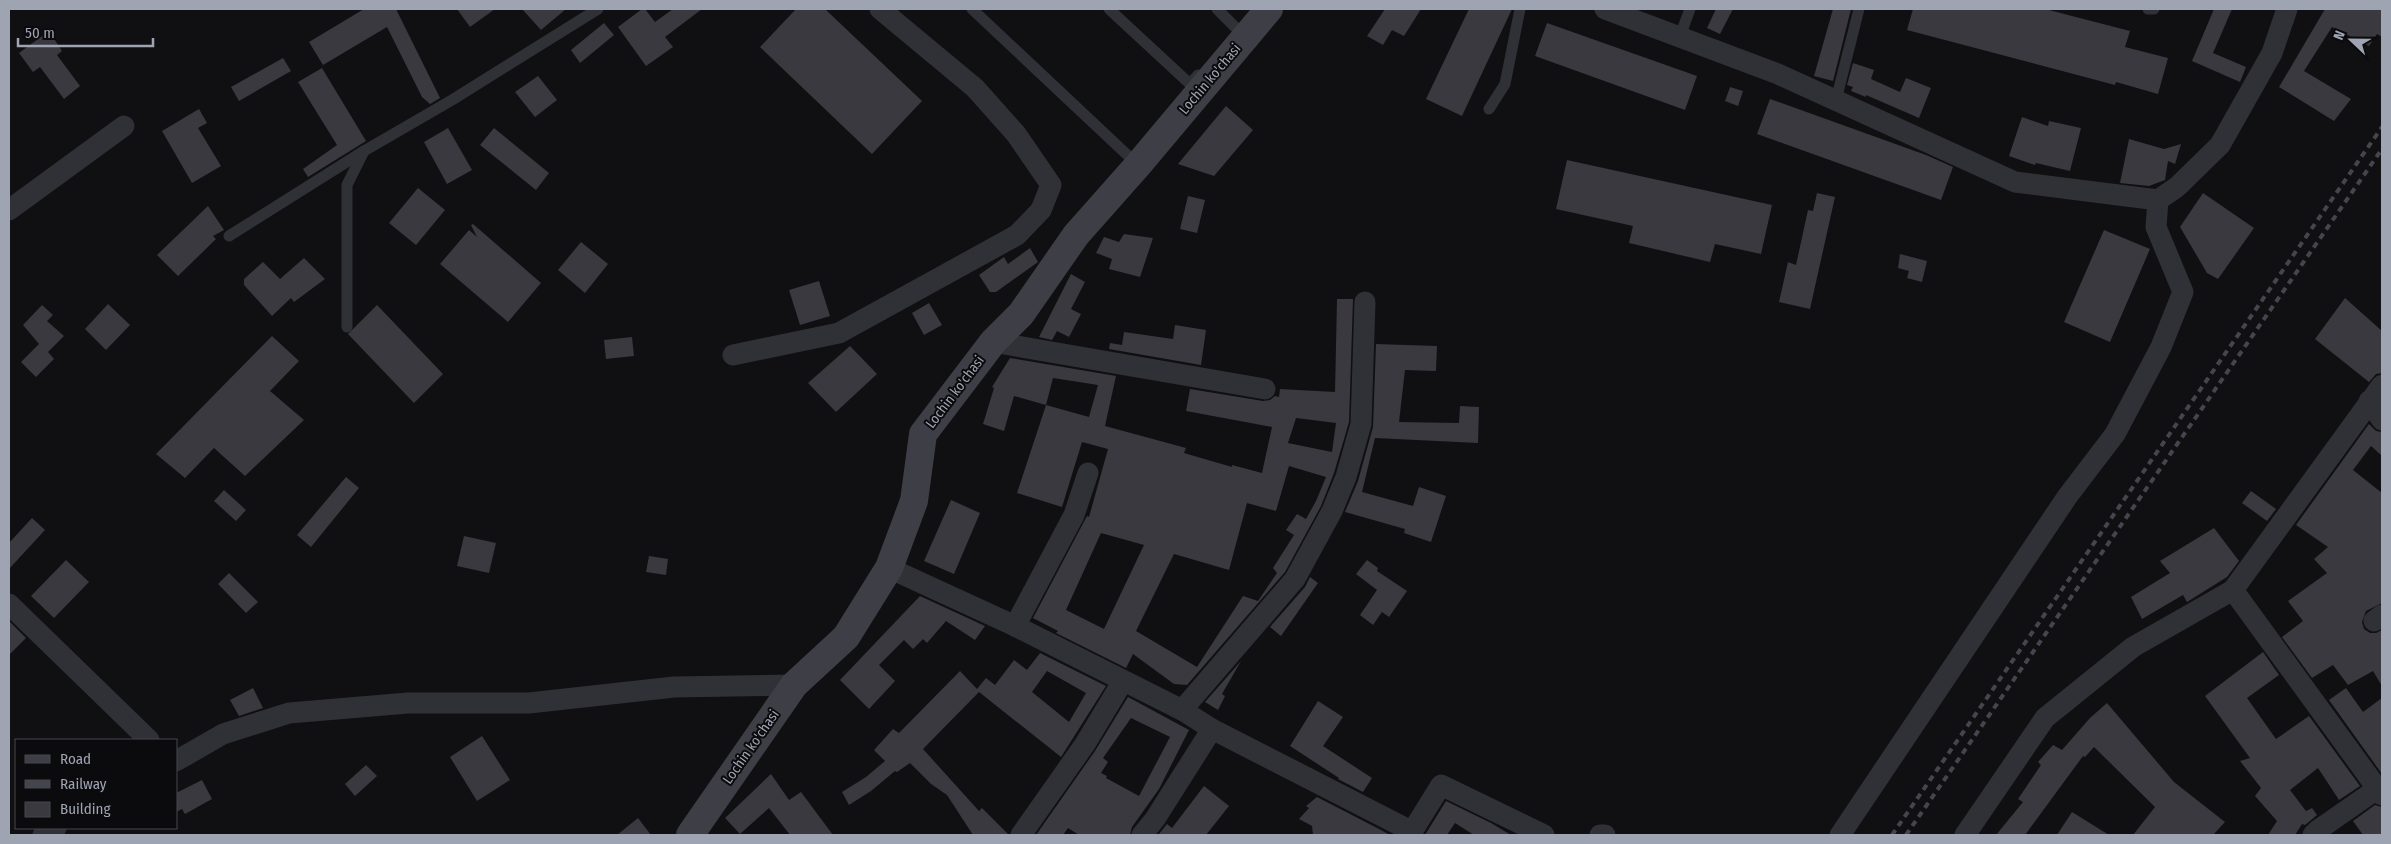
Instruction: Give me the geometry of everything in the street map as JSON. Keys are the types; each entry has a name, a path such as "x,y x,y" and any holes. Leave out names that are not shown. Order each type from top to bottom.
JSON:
{"street":[{"path":"734,356 839,333 1017,235 1041,210 1050,185 1038,164 1016,134 975,88 880,9"},
{"name":"Lochin ko'chasi","path":"690,835 794,685 846,638 889,568 914,501 923,434 993,342 1021,314 1076,235 1138,165 1269,9"},
{"path":"1605,9 1778,74 2015,182 2158,200 2177,187 2220,144 2272,53 2286,9"},
{"path":"9,210 124,126"},
{"path":"1840,835 2067,497 2115,434 2162,347 2183,292 2156,227 2158,200"},
{"path":"1182,710 1294,579 1332,511 1346,477 1361,424 1365,302"},
{"path":"993,342 1265,389"},
{"path":"2376,393 2382,420"},
{"path":"1965,835 2045,718 2133,647 2232,590 2376,393"},
{"path":"1016,626 1074,515 1088,473"},
{"path":"889,568 1016,626 1182,710 1212,729 1411,834 1441,785 1544,835"},
{"path":"2232,590 2380,792 2318,830 2313,835"},
{"path":"9,604 148,739"},
{"path":"1021,835 1085,744 1123,681"},
{"path":"178,759 223,734 289,713 408,703 529,703 674,687 794,685"},
{"path":"1142,835 1155,819 1212,729"},
{"path":"43,835 54,829"},
{"path":"1600,835 1605,835"}],"lane":[{"path":"229,236 364,151 452,100 598,9"},
{"path":"972,9 1138,165"},
{"path":"1109,9 1190,84 1207,64"},
{"path":"1217,9 1234,32 1254,9"},
{"path":"1489,109 1505,84 1520,9"},
{"path":"1680,36 1690,9"},
{"path":"1836,100 1859,9"},
{"path":"2148,9 2154,9"},
{"path":"347,327 347,185 364,151"}],"building":[{"path":"364,9 396,9 440,98 430,104 422,97 387,27 323,65 309,42"},
{"path":"457,9 495,9 470,27"},
{"path":"522,9 566,9 541,30"},
{"path":"642,9 645,9 655,22 673,9 702,9 665,37 673,47 646,66 618,27"},
{"path":"796,9 825,9 922,101 872,154 760,47"},
{"path":"1385,9 1421,9 1404,36 1392,30 1383,45 1367,36"},
{"path":"1469,9 1512,9 1462,116 1426,99"},
{"path":"1716,9 1733,9 1720,34 1707,28"},
{"path":"1833,9 1851,9 1833,81 1814,76"},
{"path":"1913,9 2045,9 2130,31 2125,47 2168,58 2158,94 2116,82 2115,85 1907,30"},
{"path":"2214,9 2232,9 2213,53 2246,67 2240,82 2192,61"},
{"path":"2325,9 2382,9 2382,37 2377,34 2369,46 2332,27 2304,71 2351,99 2334,121 2279,87"},
{"path":"604,23 614,35 580,63 571,50"},
{"path":"1547,23 1697,76 1685,110 1535,56"},
{"path":"49,31 62,51 57,55 80,86 64,99 40,67 33,72 19,53"},
{"path":"283,58 291,71 239,101 231,87"},
{"path":"1853,63 1874,70 1871,79 1900,92 1906,78 1931,88 1919,118 1866,95 1866,97 1851,91 1853,87 1847,85"},
{"path":"322,68 366,141 308,177 303,169 337,145 298,82"},
{"path":"538,76 557,100 535,117 515,92"},
{"path":"1730,87 1743,91 1738,106 1725,101"},
{"path":"1770,99 1926,155 1953,167 1941,200 1757,134"},
{"path":"1226,106 1253,130 1214,176 1178,164"},
{"path":"199,109 207,123 198,128 221,166 192,183 162,131"},
{"path":"2022,117 2048,126 2049,121 2081,128 2070,171 2036,163 2035,165 2009,156"},
{"path":"448,128 472,170 447,184 424,142"},
{"path":"494,128 549,173 536,190 480,145"},
{"path":"2129,139 2164,149 2181,144 2175,164 2168,161 2165,180 2149,186 2120,183"},
{"path":"1567,160 1772,205 1761,254 1715,244 1710,262 1629,243 1633,226 1556,209"},
{"path":"418,188 445,210 416,245 389,223"},
{"path":"1817,193 1835,197 1810,309 1779,302 1788,262 1796,265 1808,210 1813,211"},
{"path":"2203,193 2254,228 2218,279 2207,273 2180,227"},
{"path":"1188,196 1205,200 1197,233 1180,229"},
{"path":"208,206 224,230 213,236 216,239 178,276 157,255"},
{"path":"473,224 541,283 508,322 440,264 469,230 477,237 471,225"},
{"path":"2104,230 2150,249 2110,342 2064,322"},
{"path":"1124,234 1153,238 1140,277 1109,269 1112,259 1096,253 1104,237 1119,242"},
{"path":"581,242 608,264 585,293 558,270"},
{"path":"1030,248 1038,262 996,292 990,292 979,275 1004,257 1008,264"},
{"path":"1900,254 1927,261 1922,282 1907,278 1909,271 1898,268"},
{"path":"304,258 325,279 294,302 291,298 272,316 244,285 244,279 263,262 280,279"},
{"path":"1071,274 1085,282 1071,309 1081,314 1069,337 1057,331 1052,340 1039,337"},
{"path":"819,281 830,316 800,325 789,290"},
{"path":"2345,298 2382,331 2382,373 2376,374 2369,382 2315,339"},
{"path":"1337,299 1353,299 1349,422 1334,473 1321,506 1285,572 1187,685 1174,684 1133,654 1126,668 1056,633 1058,631 1033,618 1087,516 1089,517 1108,449 1082,442 1062,507 1017,493 1046,405 1014,396 1004,431 983,424 994,388 992,387 1010,358 1116,376 1105,426 1186,448 1184,453 1232,467 1232,465 1262,473 1272,427 1186,411 1190,389 1263,401 1270,400 1275,396 1279,397 1280,389 1335,392","holes":["1053,378 1098,385 1089,417 1046,405","1296,418 1336,423 1332,452 1288,443","1289,466 1326,477 1306,519 1297,514 1286,530 1294,535 1273,568 1277,573 1258,601 1243,596 1197,667 1136,631 1174,554 1229,570 1247,503 1276,511","1101,533 1144,545 1104,629 1066,610"]},
{"path":"929,303 942,325 924,335 912,313"},
{"path":"108,304 130,325 106,350 85,329"},
{"path":"42,305 53,315 47,321 64,336 48,352 54,359 36,377 21,362 39,344 23,325"},
{"path":"377,305 443,374 414,403 348,334"},
{"path":"1175,325 1206,330 1201,365 1109,349 1110,343 1122,345 1124,332 1173,339"},
{"path":"272,336 299,361 270,391 304,420 245,476 214,448 185,478 156,454"},
{"path":"632,337 634,356 606,359 604,340"},
{"path":"1376,344 1437,346 1436,371 1405,370 1399,422 1459,423 1460,406 1479,407 1478,443 1375,438 1362,492 1413,506 1419,487 1446,496 1431,542 1404,533 1405,529 1345,512 1358,481 1373,427"},
{"path":"850,346 877,374 836,412 808,383"},
{"path":"2369,424 2376,431 2382,432 2382,456 2371,446 2353,470 2382,493 2382,603 2366,611 2362,622 2364,629 2370,633 2382,630 2382,686 2373,671 2348,685 2333,665 2312,678 2282,637 2303,621 2288,601 2327,573 2314,559 2328,547 2296,525"},
{"path":"346,477 359,488 311,547 297,535"},
{"path":"224,490 246,510 236,521 214,501"},
{"path":"2251,491 2276,509 2267,521 2242,503"},
{"path":"951,500 980,513 954,574 924,561"},
{"path":"32,518 45,530 9,569 9,543"},
{"path":"2214,528 2239,561 2227,577 2187,602 2183,595 2142,619 2131,597 2170,573 2160,561"},
{"path":"464,536 496,543 489,573 457,566"},
{"path":"649,556 668,559 666,575 646,572"},
{"path":"66,560 89,582 54,618 31,596"},
{"path":"1367,560 1378,568 1377,571 1407,591 1389,617 1382,612 1373,625 1360,615 1377,590 1356,574"},
{"path":"229,573 258,602 246,613 218,584"},
{"path":"1310,577 1318,583 1281,636 1270,627 1305,587"},
{"path":"920,596 985,626 975,640 946,621 927,643 923,639 913,649 904,640 879,665 895,681 869,709 840,680"},
{"path":"9,621 26,638 9,655"},
{"path":"2263,652 2279,675 2247,698 2276,739 2309,716 2360,786 2339,800 2318,768 2290,790 2306,811 2312,808 2317,815 2305,825 2302,824 2295,835 2268,835 2277,821 2255,796 2261,788 2240,761 2250,758 2205,696"},
{"path":"1040,653 1106,686 1061,757 979,692 923,749 979,811 982,808 1009,835 973,835 947,795 931,784 910,763 897,772 895,771 871,791 849,805 842,792 866,777 885,761 874,750 893,729 899,733 960,671 977,689 986,678 995,685 1014,660 1027,670","holes":["1047,671 1086,693 1069,722 1032,692"]},
{"path":"1241,661 1222,694 1225,696 1218,710 1205,702"},
{"path":"253,688 263,708 239,716 230,700"},
{"path":"2346,688 2363,712 2382,698 2382,774 2329,700"},
{"path":"1128,697 1189,730 1159,789 1132,827 1130,835 1079,835 1068,828 1063,835 1036,835 1095,751","holes":["1131,718 1170,737 1139,796 1106,778 1107,776 1101,773 1108,762 1103,758"]},
{"path":"1318,701 1343,717 1323,746 1372,778 1363,792 1338,779 1290,746"},
{"path":"2107,703 2174,782 2225,822 2213,835 2133,835 2155,807 2094,747 2085,757 2083,756 2025,835 1996,835 2023,802 2018,799 2041,765 2038,762 2053,745 2062,750 2090,718"},
{"path":"482,736 510,780 477,801 450,757"},
{"path":"366,765 377,776 355,796 345,784"},
{"path":"771,774 789,800 801,792 833,835 790,835 769,808 740,834 725,818"},
{"path":"202,780 212,799 185,814 182,809 178,811 178,792"},
{"path":"1204,786 1229,806 1206,835 1159,834 1167,824 1172,828"},
{"path":"1317,797 1390,835 1313,835 1312,826 1299,819 1309,808 1306,806"},
{"path":"1446,801 1511,835 1474,835 1455,823 1447,835 1425,835"},
{"path":"2375,805 2382,807 2382,835 2363,835 2353,821"},
{"path":"2072,812 2109,835 2057,835"},
{"path":"638,818 651,835 617,835"}],"railway":[{"path":"1892,835 2382,127"},
{"path":"1906,835 2382,149"}]}
